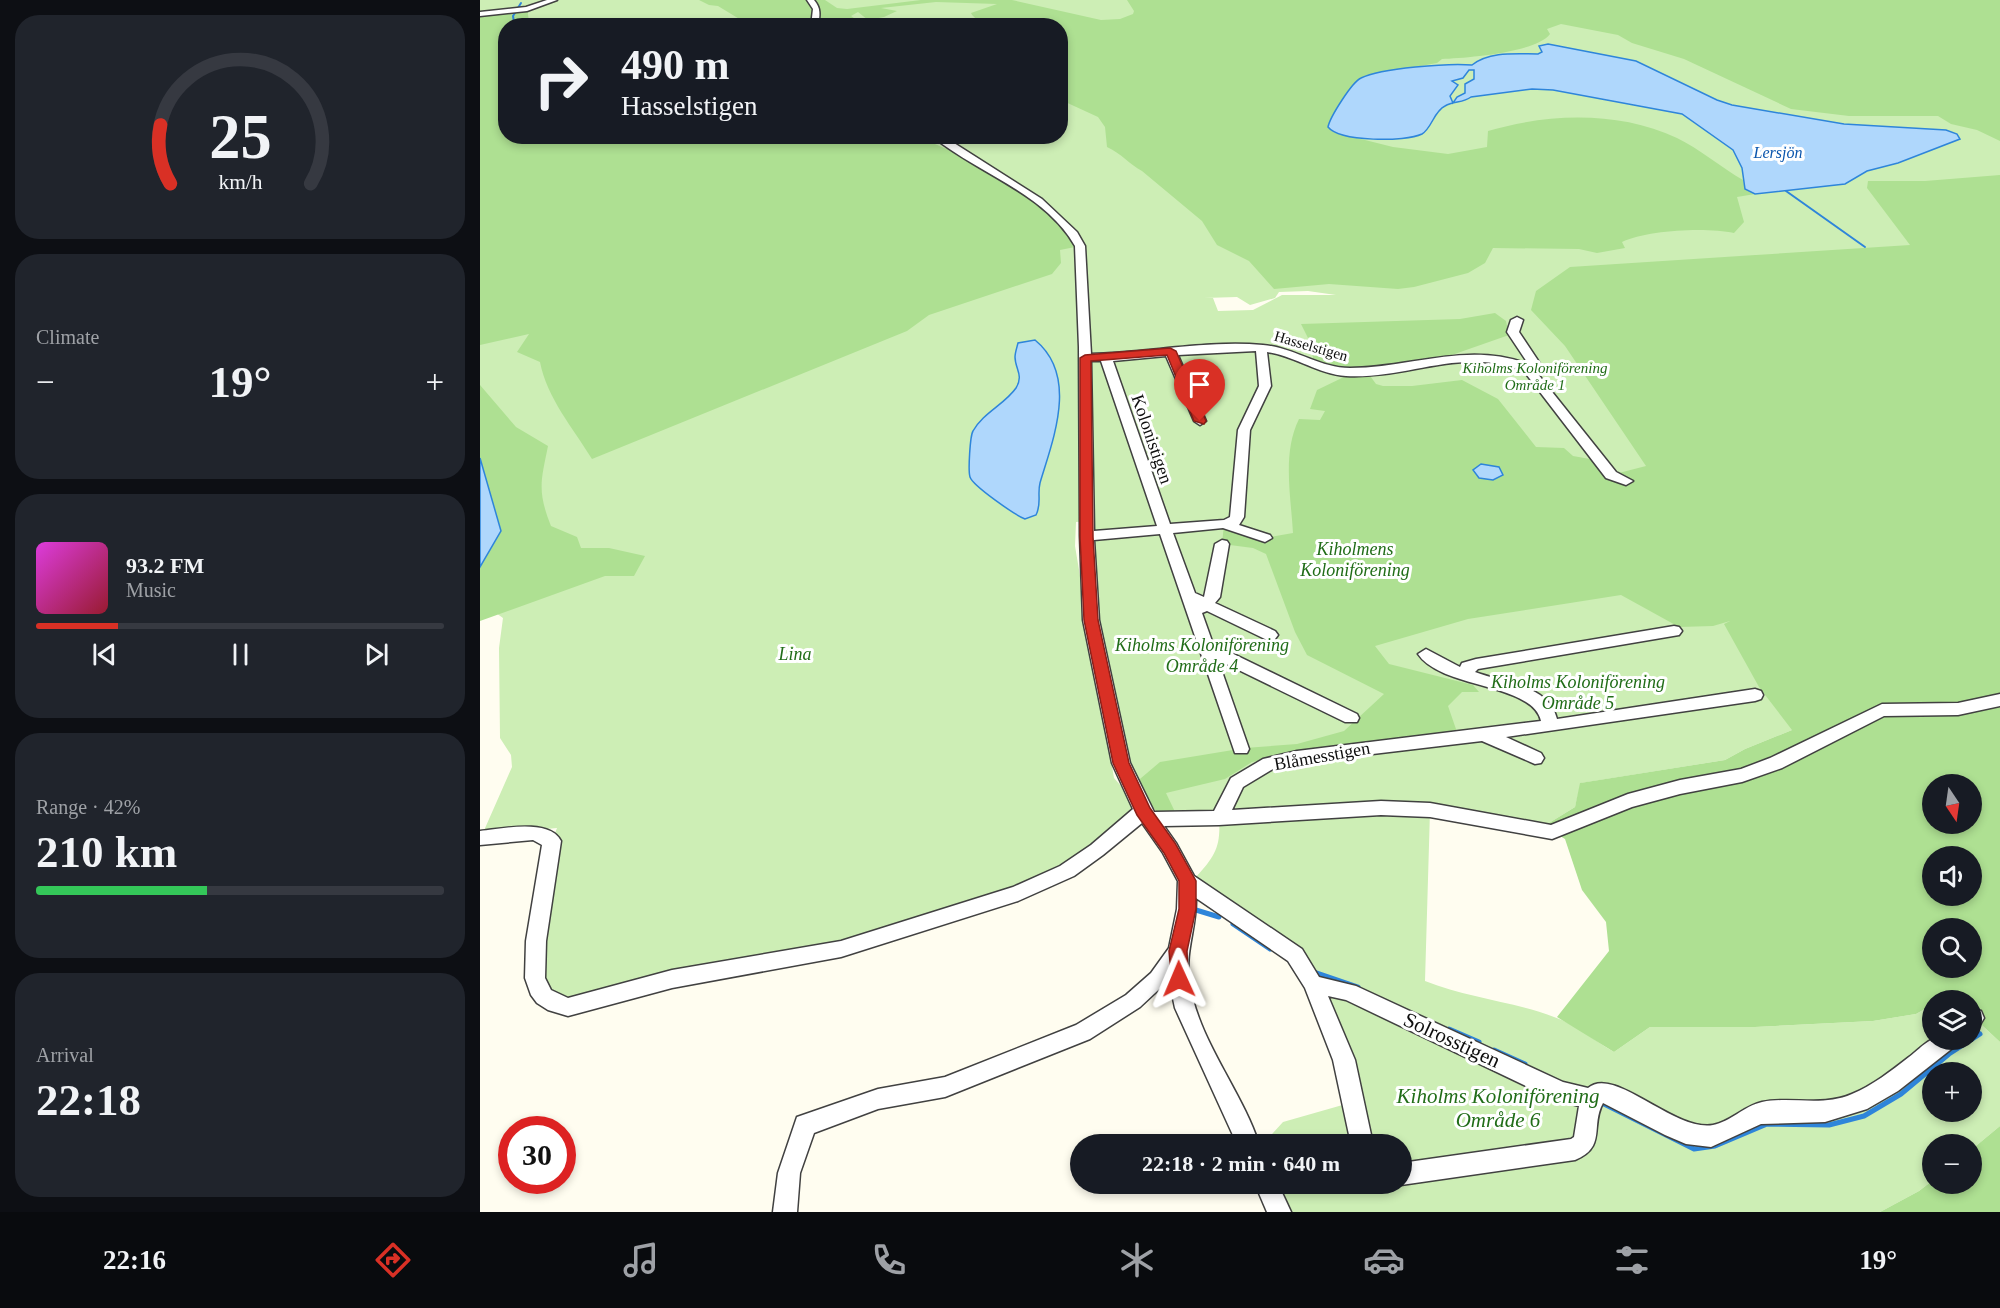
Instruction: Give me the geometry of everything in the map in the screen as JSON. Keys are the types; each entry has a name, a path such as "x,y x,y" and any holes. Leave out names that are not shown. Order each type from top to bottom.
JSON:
{"street":[{"path":"480,14 524,9 554,0"},
{"path":"810,0 815,4 816,18"},
{"path":"949,144 1035,199 1077,237 1082,252 1087,537 1091,620 1121,763 1146,815 1187,881 1294,955 1313,984 1344,1060 1360,1134"},
{"path":"1517,320 1513,332 1533,362 1527,368 1611,475 1626,480"},
{"path":"1087,537 1165,531 1234,522 1237,517 1244,430 1265,386 1261,348"},
{"name":"Hasselstigen","path":"1085,358 1170,351 1261,348 1282,350 1318,366 1348,373 1479,357 1507,361 1527,368"},
{"path":"1170,351 1200,421"},
{"name":"Kolonistigen","path":"1106,358 1188,596 1200,609 1205,647 1241,749"},
{"path":"1224,524 1264,538"},
{"path":"1222,544 1213,597 1200,609 1270,635"},
{"path":"1472,679 1467,673 1468,667 1476,664 1674,631"},
{"path":"1205,647 1351,718"},
{"path":"1426,654 1441,666 1472,679 1532,698 1547,710 1550,726"},
{"name":"Blåmesstigen","path":"1219,818 1237,783 1269,764 1296,757 1550,726 1755,695"},
{"path":"480,838 535,833 552,841 536,946 535,975 537,987 552,1004 568,1007 672,979 841,949 1018,893 1067,871 1146,815 1219,818 1381,808 1430,810 1552,832 1628,801 1680,787 1742,775 1776,764 1882,710 1947,710 2000,700"},
{"path":"1483,734 1535,758"},
{"path":"1187,881 1187,909 1178,951 1179,979 1185,1008 1243,1134"},
{"path":"785,1212 789,1173 805,1125 878,1099 945,1087 1083,1032 1133,1001 1158,979 1178,951"},
{"name":"Solrosstigen","path":"1313,984 1349,992 1561,1092 1591,1099 1599,1092 1610,1094 1694,1135 1710,1136 1760,1113 1821,1112 1854,1104 1908,1071 1934,1050"},
{"path":"1412,1172 1575,1149 1584,1143 1591,1099"},
{"path":"1271,1194 1279,1212"}],"green space":[{"path":"480,0 552,0 521,10 480,13"},
{"name":"Lina","path":"557,0 2000,0 2000,694 1792,730 1745,749 1725,760 1581,783 1575,807 1544,826 1430,811 1425,981 1457,992 1522,1007 1562,1020 1614,1052 1650,1027 1755,1027 1873,1021 1916,1014 1922,1011 1922,1050 1982,1050 1982,1025 2000,1042 2000,1126 1982,1141 1982,1134 1922,1134 1922,1189 1880,1212 1279,1212 1271,1194 1412,1194 1412,1134 1272,1134 1283,1122 1353,1102 1302,965 1196,877 1208,863 1218,844 1219,818 1156,811 1134,784 1096,618 1089,521 1076,522 1075,546 1114,778 1143,811 1067,871 841,949 568,1007 537,987 552,841 557,828 482,835 512,767 511,755 500,738 499,648 503,618 496,613 480,448 480,15 525,10","holes":["1308,291 1336,295 1282,295 1253,310 1218,311 1213,298 1204,298 1237,297 1250,305 1275,298 1279,292"]},
{"path":"699,0 825,0 837,8 847,9 921,0 1012,0 1101,20 1120,19 1133,14 1134,11 1127,0 2000,0 2000,141 1977,130 1951,124 1938,116 1849,116 1791,109 1684,59 1632,43 1618,35 1561,24 1547,29 1550,34 1530,46 1499,53 1442,59 1437,63 1388,72 1354,84 1328,127 1333,132 1393,147 1448,154 1487,147 1488,131 1559,118 1608,119 1655,129 1693,147 1743,180 1745,189 1755,194 1737,197 1744,222 1734,233 1708,230 1661,232 1622,242 1625,248 1597,253 1579,249 1493,248 1485,263 1468,273 1398,289 1329,284 1274,289 1249,261 1217,245 1202,221 1142,171 1107,147 1105,127 1098,117 1068,103 1068,18 976,18 971,13 997,4 936,2 881,8 897,11 879,18 866,18 858,12 851,16 854,18 738,18 718,6"},
{"path":"527,8 529,18 498,18 498,144 935,144 961,151 1035,199 1080,246 1060,250 1061,263 1052,274 929,315 907,331 592,459 548,388 540,362 517,352 529,334 480,345 480,13"},
{"name":"Kiholmens Koloniförening","path":"2000,175 2000,1042 1982,1025 1982,990 1922,990 1922,1011 1916,1014 1873,1021 1755,1027 1650,1027 1614,1052 1557,1017 1609,951 1606,922 1582,890 1565,839 1544,826 1575,807 1580,783 1725,760 1745,749 1792,730 1759,687 1724,624 1730,621 1713,626 1679,627 1621,595 1468,619 1375,646 1389,664 1473,685 1479,692 1462,692 1448,706 1457,732 1299,753 1252,762 1225,779 1166,793 1176,814 1156,811 1134,784 1160,762 1245,748 1297,744 1344,731 1384,694 1307,655 1295,632 1266,554 1253,548 1222,544 1224,524 1265,538 1293,533 1289,461 1294,432 1299,419 1320,420 1325,411 1310,409 1317,390 1346,376 1313,361 1312,346 1301,324 1460,319 1495,313 1506,321 1509,335 1449,356 1365,369 1376,384 1383,386 1412,386 1462,380 1498,399 1536,447 1564,448 1573,456 1590,459 1611,475 1646,466 1565,346 1531,310 1536,291 1570,267 1910,245 1867,188 1868,181 1925,181"},
{"path":"480,385 516,427 548,446 542,495 551,526 577,537 581,548 609,548 645,556 634,576 605,576 480,621 480,567 501,531 480,458"},
{"path":"2000,1126 2000,1212 1880,1212 1922,1189 1922,1194 1982,1194 1982,1141"}],"water":[{"name":"Lersjön","path":"1548,44 1636,61 1732,105 1844,124 1946,130 1957,134 1960,139 1898,163 1867,171 1845,184 1755,194 1745,189 1742,168 1733,150 1682,114 1553,90 1532,89 1471,97 1453,103 1457,97 1465,93 1465,84 1474,79 1474,70 1469,70 1463,78 1452,81 1458,85 1450,96 1453,103 1441,108 1422,134 1414,137 1388,139 1359,138 1345,136 1328,127 1352,86 1361,78 1371,74 1415,67 1472,65 1495,55 1538,54 1542,52 1539,46"},
{"path":"1035,340 1048,355 1056,371 1059,408 1056,428 1040,483 1038,511 1036,515 1025,519 978,487 969,474 970,454 972,434 977,425 1016,388 1019,379 1015,361 1018,343"},
{"path":"480,458 501,531 480,567"},
{"path":"1481,464 1499,467 1503,475 1493,480 1479,478 1473,470"}],"waterway":[{"path":"513,18 521,3"},
{"path":"1786,191 1865,247"},
{"path":"1535,370 1570,365"},
{"path":"1497,374 1525,371"},
{"path":"1196,910 1219,917"},
{"path":"1233,924 1270,949"},
{"path":"1314,972 1358,987"},
{"path":"1449,1029 1479,1042"},
{"path":"1494,1050 1525,1064"},
{"path":"1602,1103 1694,1149 1715,1146 1767,1124 1829,1125 1864,1116 1901,1094 1955,1050"}],"route":[{"path":"1179,979 1178,951 1187,909 1187,881 1170,848 1143,811 1129,786 1121,763 1091,620 1087,537 1085,358 1170,351 1200,421"}],"park label":[{"name":"Kiholms Koloniförening Område 1","path":"1535,376"},
{"name":"Kiholms Koloniförening Område 4","path":"1202,655"},
{"name":"Kiholms Koloniförening Område 5","path":"1578,692"},
{"name":"Kiholms Koloniförening Område 6","path":"1498,1108"}]}
